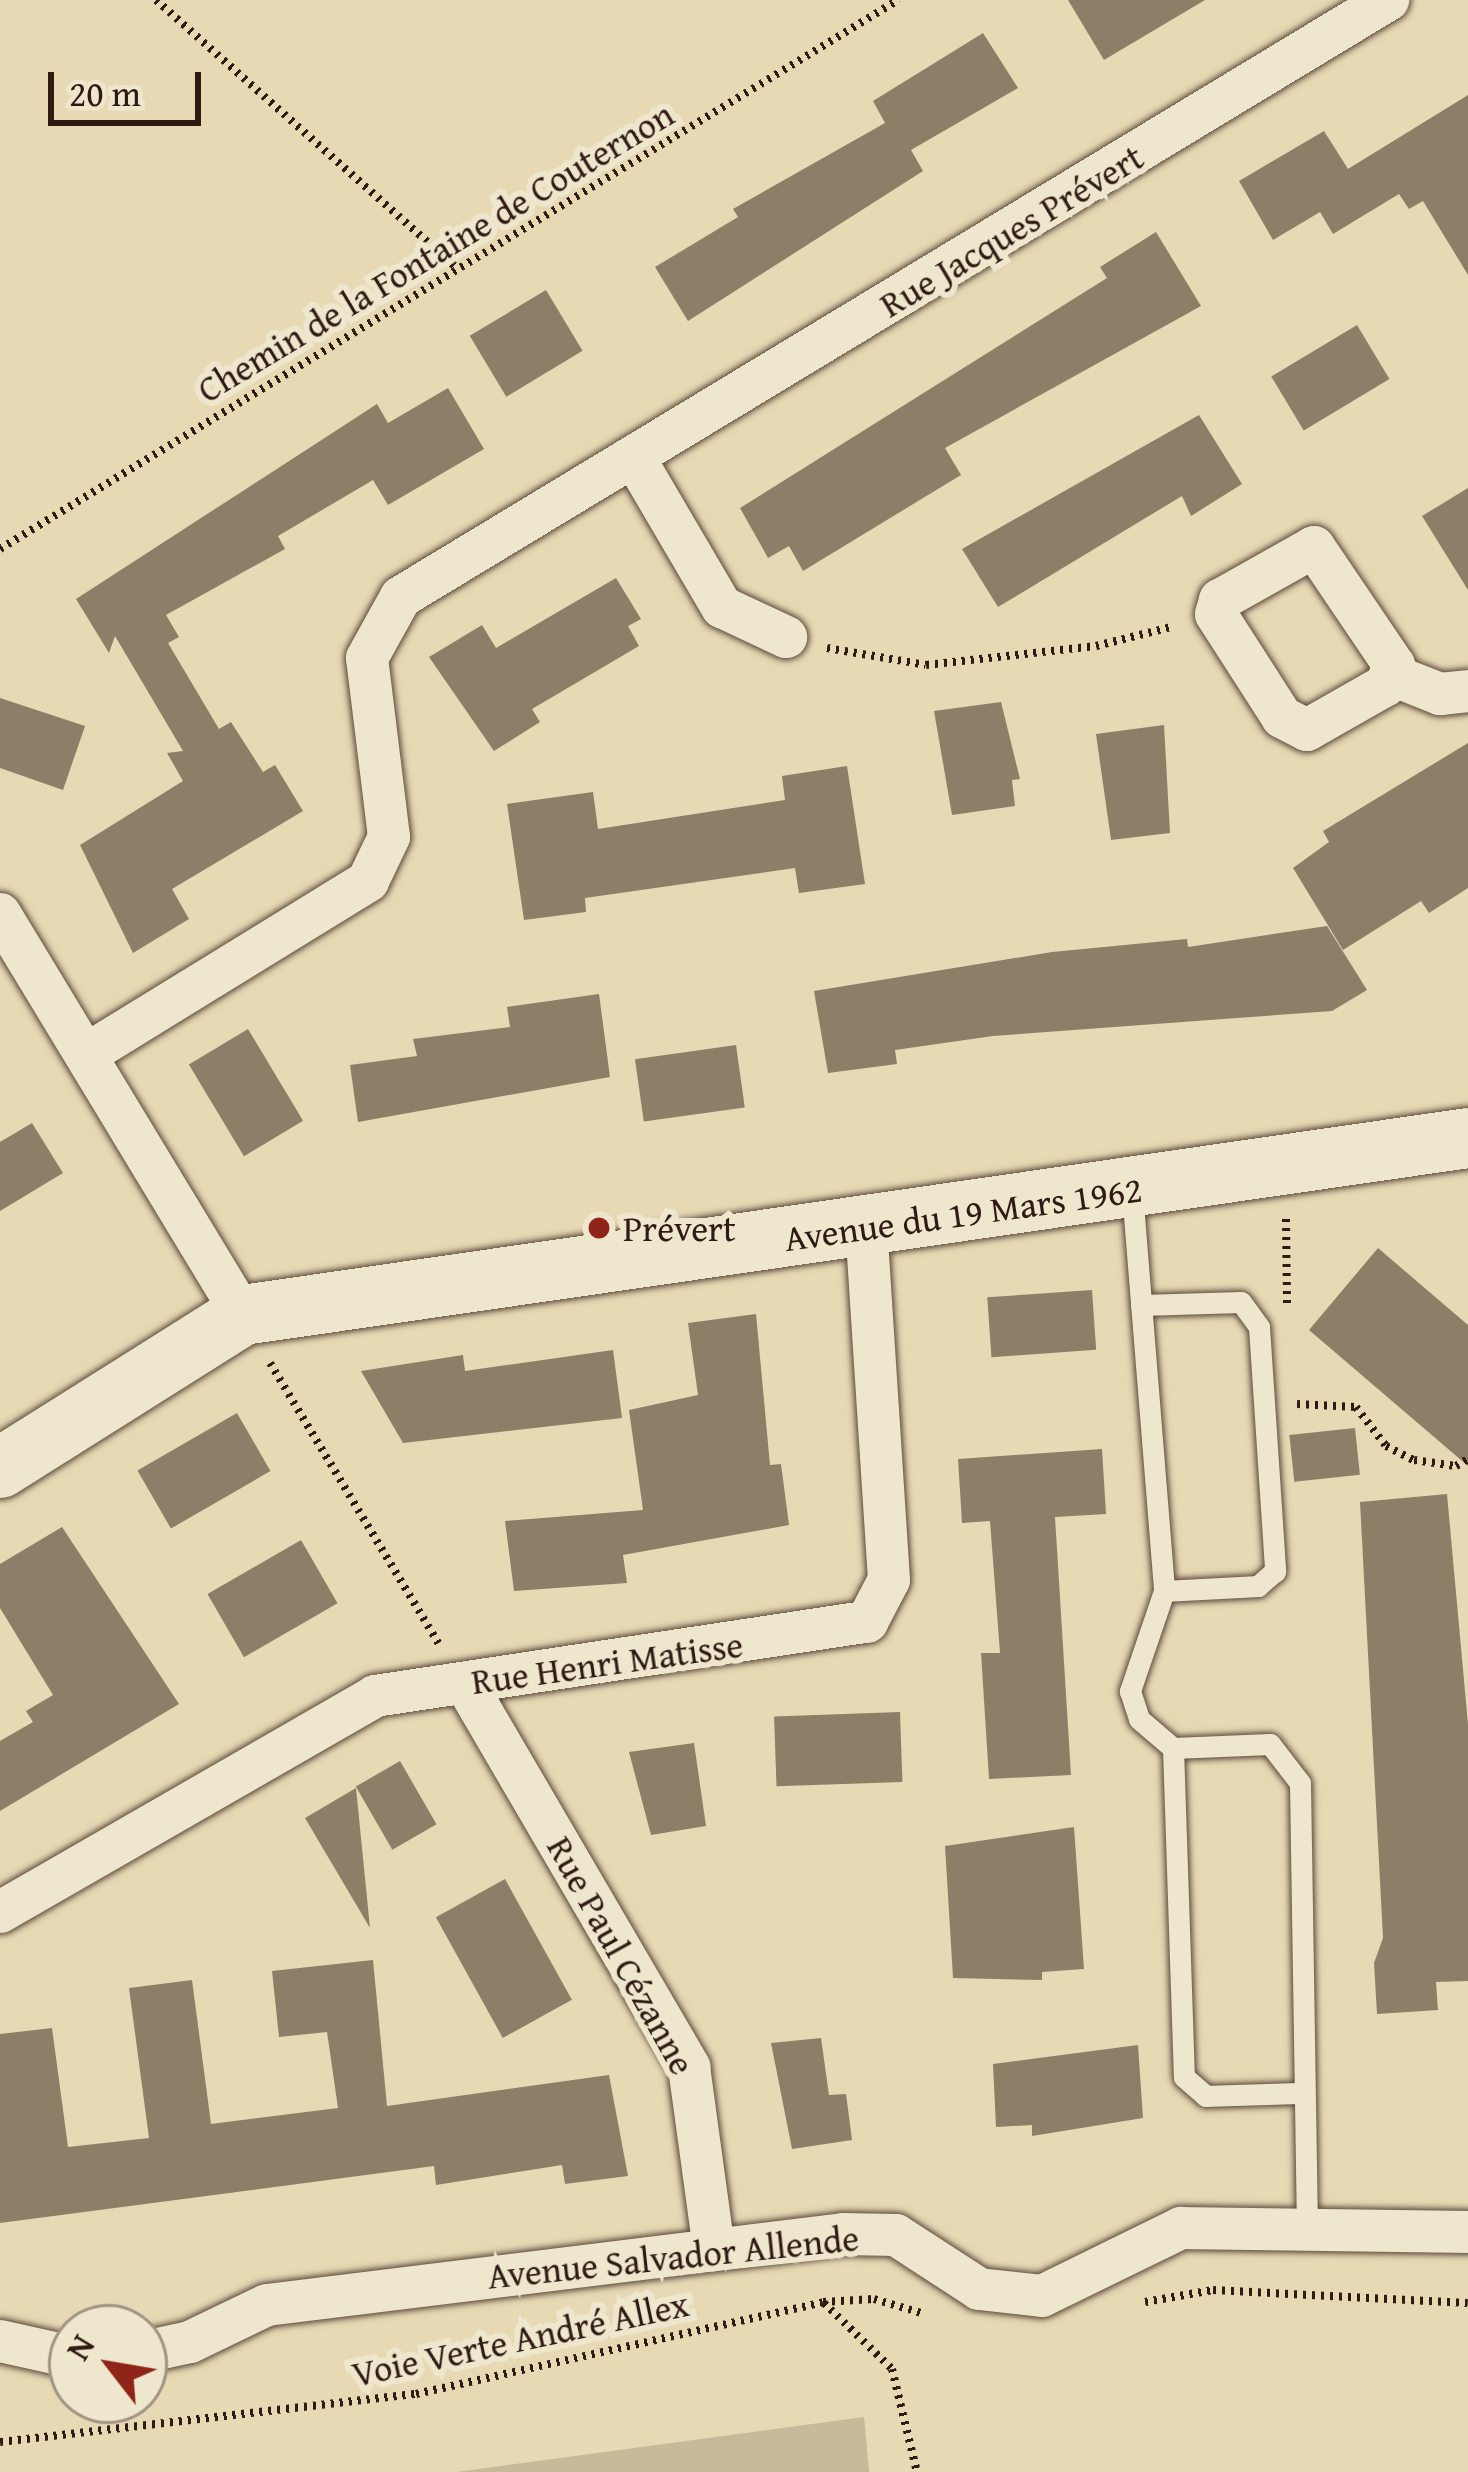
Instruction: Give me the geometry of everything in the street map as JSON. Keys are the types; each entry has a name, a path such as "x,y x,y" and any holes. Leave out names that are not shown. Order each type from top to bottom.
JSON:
{"street":[{"name":"Rue Jacques Prévert","path":"87,1054 368,881 388,837 367,658 390,608 1388,0"},
{"path":"634,459 722,607 786,637"},
{"path":"1314,547 1390,655 1392,675 1297,729 1216,606 1314,547"},
{"path":"1392,675 1440,694 1468,691"},
{"path":"0,914 243,1315"},
{"name":"Avenue du 19 Mars 1962","path":"0,1468 243,1315 1468,1138"},
{"name":"Rue Henri Matisse","path":"0,1912 344,1708 465,1683 849,1627 879,1612 889,1580 866,1226"},
{"name":"Rue Paul Cézanne","path":"465,1683 689,2067 714,2248"},
{"name":"Avenue Salvador Allende","path":"168,2347 190,2342 267,2305 714,2248 882,2233 979,2289 1042,2296 1171,2230 1468,2232"},
{"path":"0,2341 48,2351"}],"lane":[{"path":"1132,1189 1164,1591 1130,1691 1138,1720 1173,1748 1270,1744 1294,1766 1307,2230"},
{"path":"1141,1305 1241,1303 1259,1327 1275,1571 1258,1586 1164,1591"},
{"path":"1173,1748 1186,2084 1206,2096 1304,2093"}],"path":[{"path":"156,0 458,269"},
{"name":"Chemin de la Fontaine de Couternon","path":"0,548 898,0"},
{"path":"786,637 882,664 926,664 1150,638 1216,606"},
{"path":"1285,1199 1288,1313"},
{"path":"243,1315 465,1683"},
{"path":"1289,1381 1289,1403 1356,1407 1386,1446 1414,1460 1456,1466 1468,1459"},
{"path":"1131,2308 1213,2290 1468,2303"},
{"name":"Voie Verte André Allex","path":"0,2442 416,2395 823,2302 874,2299 938,2320"},
{"path":"823,2302 892,2369 917,2472"}],"shaded area":[{"path":"864,2417 869,2472 457,2472"}],"building":[{"path":"1068,0 1205,0 1104,60"},
{"path":"983,33 1018,88 911,150 923,171 688,321 655,267 738,217 733,209 885,123 873,101"},
{"path":"1468,95 1468,275 1423,201 1409,209 1399,194 1333,234 1320,212 1273,240 1239,181 1324,131 1348,169"},
{"path":"1156,232 1201,306 945,448 961,475 803,571 789,546 768,558 740,508 1107,278 1100,267"},
{"path":"546,290 583,351 506,397 470,336"},
{"path":"1357,325 1389,379 1304,431 1271,377"},
{"path":"448,388 484,449 388,505 373,480 278,536 285,549 166,615 179,637 168,643 219,729 231,722 263,772 275,765 303,811 172,889 189,919 133,953 80,845 183,781 167,753 183,751 115,636 109,653 76,599 377,404 388,423"},
{"path":"1199,415 1242,484 1191,516 1182,496 998,607 962,549"},
{"path":"1468,488 1468,590 1422,516"},
{"path":"616,578 641,619 628,626 639,646 532,709 540,722 494,751 429,657 482,625 496,648"},
{"path":"0,698 85,726 63,790 0,768"},
{"path":"1001,702 1020,779 1012,780 1015,806 952,815 934,711"},
{"path":"1164,725 1170,833 1111,840 1096,734"},
{"path":"1468,743 1468,888 1429,913 1421,901 1343,950 1293,868 1329,842 1323,831"},
{"path":"847,766 865,884 799,893 795,868 585,898 586,912 524,920 507,804 593,792 598,829 785,800 782,776"},
{"path":"1327,926 1367,990 1332,1011 993,1036 895,1050 897,1064 828,1073 814,991 1052,952 1187,939 1188,947"},
{"path":"599,994 610,1077 358,1122 350,1065 417,1056 413,1039 510,1027 507,1007"},
{"path":"248,1029 303,1121 244,1156 189,1065"},
{"path":"736,1045 745,1107 644,1122 635,1059"},
{"path":"32,1123 63,1173 0,1211 0,1142"},
{"path":"1378,1248 1468,1325 1468,1466 1309,1330"},
{"path":"1092,1290 1096,1350 991,1357 987,1297"},
{"path":"756,1314 770,1465 781,1464 789,1525 623,1555 627,1583 514,1591 505,1521 643,1510 629,1410 698,1395 688,1323"},
{"path":"613,1350 622,1418 403,1443 361,1371 463,1355 465,1371"},
{"path":"237,1413 270,1471 171,1529 137,1470"},
{"path":"1355,1428 1360,1475 1294,1482 1289,1435"},
{"path":"1102,1449 1106,1514 1055,1517 1071,1775 989,1779 981,1653 1000,1653 990,1521 962,1523 958,1459"},
{"path":"1447,1494 1468,1724 1468,1981 1436,1982 1438,2010 1377,2014 1374,1963 1383,1938 1360,1502"},
{"path":"62,1527 179,1704 0,1811 0,1741 33,1722 26,1711 53,1695 0,1608 0,1564"},
{"path":"301,1540 338,1603 244,1657 207,1594"},
{"path":"900,1712 902,1782 777,1786 774,1716"},
{"path":"694,1743 706,1826 651,1835 629,1752"},
{"path":"400,1761 436,1824 392,1850 356,1786"},
{"path":"356,1788 370,1928 305,1818"},
{"path":"1074,1827 1084,1969 1042,1972 1042,1980 953,1978 945,1846"},
{"path":"505,1879 572,2000 503,2038 436,1917"},
{"path":"373,1960 387,2106 609,2075 628,2176 565,2184 562,2165 436,2185 434,2166 0,2223 0,2034 52,2028 68,2147 149,2138 129,1988 192,1980 211,2124 338,2108 327,2032 279,2037 272,1971"},
{"path":"821,2038 829,2095 846,2094 852,2140 792,2149 771,2043"},
{"path":"1138,2045 1143,2118 1032,2136 1032,2125 996,2127 993,2064"}],"place":[{"name":"Prévert","path":"599,1228"}]}
